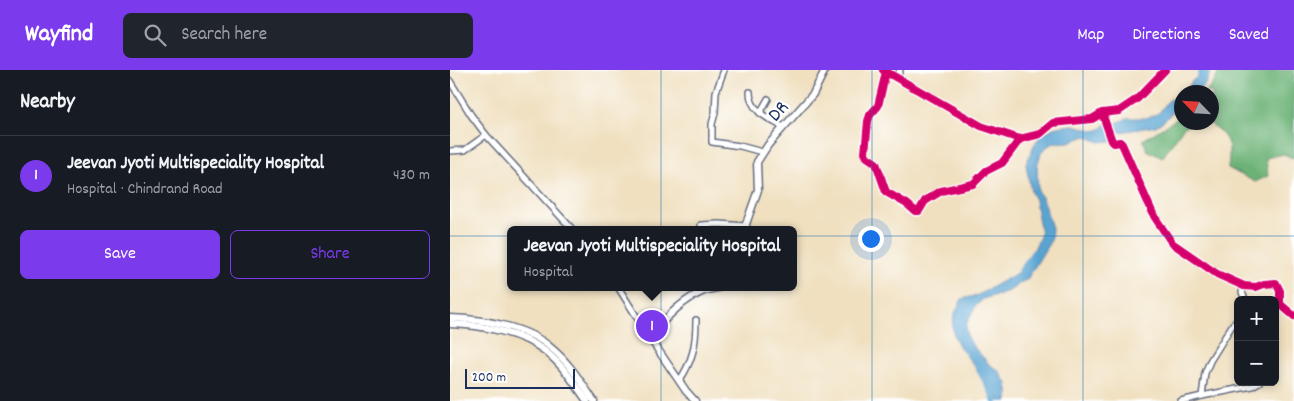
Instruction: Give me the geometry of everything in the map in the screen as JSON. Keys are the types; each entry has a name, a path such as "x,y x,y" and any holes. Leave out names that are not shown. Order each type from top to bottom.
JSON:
{"main road":[{"name":"DR","path":"747,226 758,190 757,162 762,152 813,94 825,70"},
{"path":"695,401 650,338 671,314 703,291"},
{"path":"450,318 483,321 501,325 541,341 559,355 594,401"},
{"path":"450,324 500,331 538,346 552,357 586,401"}],"street":[{"path":"724,70 716,92 712,142 740,146 762,152"},
{"path":"897,77 900,70"},
{"path":"1020,139 1005,161 986,171 973,184 941,191 925,201 920,211 915,211 909,205 886,192 876,163 865,153 868,120 878,106 884,71 981,126 1020,139 1040,134 1052,123 1092,119 1102,113 1119,111 1137,98 1165,70"},
{"path":"450,81 486,135 569,226"},
{"path":"750,92 750,100 760,112 783,127"},
{"path":"760,112 768,99"},
{"path":"1102,113 1113,143 1120,142 1122,144 1154,216 1172,243 1217,274 1244,286 1256,287 1264,284 1276,284 1280,291 1280,304 1294,316"},
{"path":"450,151 465,150 486,135"},
{"path":"701,226 708,224 727,226"},
{"path":"1244,286 1242,292 1244,296"},
{"path":"621,291 650,338"},
{"path":"680,381 688,369 692,356 696,320"},
{"path":"1202,396 1205,373 1210,361 1234,323"},
{"path":"1181,401 1252,386"}],"green space":[{"path":"1220,70 1294,70 1294,159 1284,154 1266,158 1268,176 1255,182 1228,168 1229,147 1225,137 1217,130 1219,130 1219,85 1212,85"},
{"path":"1174,120 1174,130 1182,130 1162,158 1147,150 1143,140"}],"water":[{"path":"1203,70 1211,70 1204,85 1190,85 1193,80 1200,76"},
{"path":"1174,97 1174,110 1156,126 1120,132 1112,141 1099,142 1086,136 1069,142 1054,143 1041,153 1037,166 1038,192 1042,197 1052,228 1051,240 1028,278 1009,291 983,299 975,307 966,325 967,336 973,346 990,365 998,370 1007,383 1009,396 1007,401 999,401 993,388 959,345 955,338 953,321 955,312 962,299 978,295 1017,273 1027,265 1041,234 1026,164 1034,145 1041,135 1053,128 1074,125 1095,131 1101,129 1106,124 1128,118 1146,118 1159,113 1168,101"}],"waterway":[{"path":"1198,85 1202,70"},
{"path":"1021,272 1034,253"},
{"path":"977,365 995,401"}],"cycle path":[{"path":"883,70 981,126 1020,139 1040,134 1053,123 1092,119 1102,113 1119,111 1137,99 1165,70"},
{"path":"886,72 878,106 870,115 868,121 865,153 867,157 876,163 886,192 915,211 919,211 925,201 941,191 973,184 986,171 1002,163 1020,139"},
{"path":"1102,113 1112,141 1122,144 1154,216 1172,243 1217,274 1244,286 1256,287 1276,283 1280,291 1280,304 1294,316"}],"place":[{"name":"Jeevan Jyoti Multispeciality Hospital","path":"652,326"}]}
